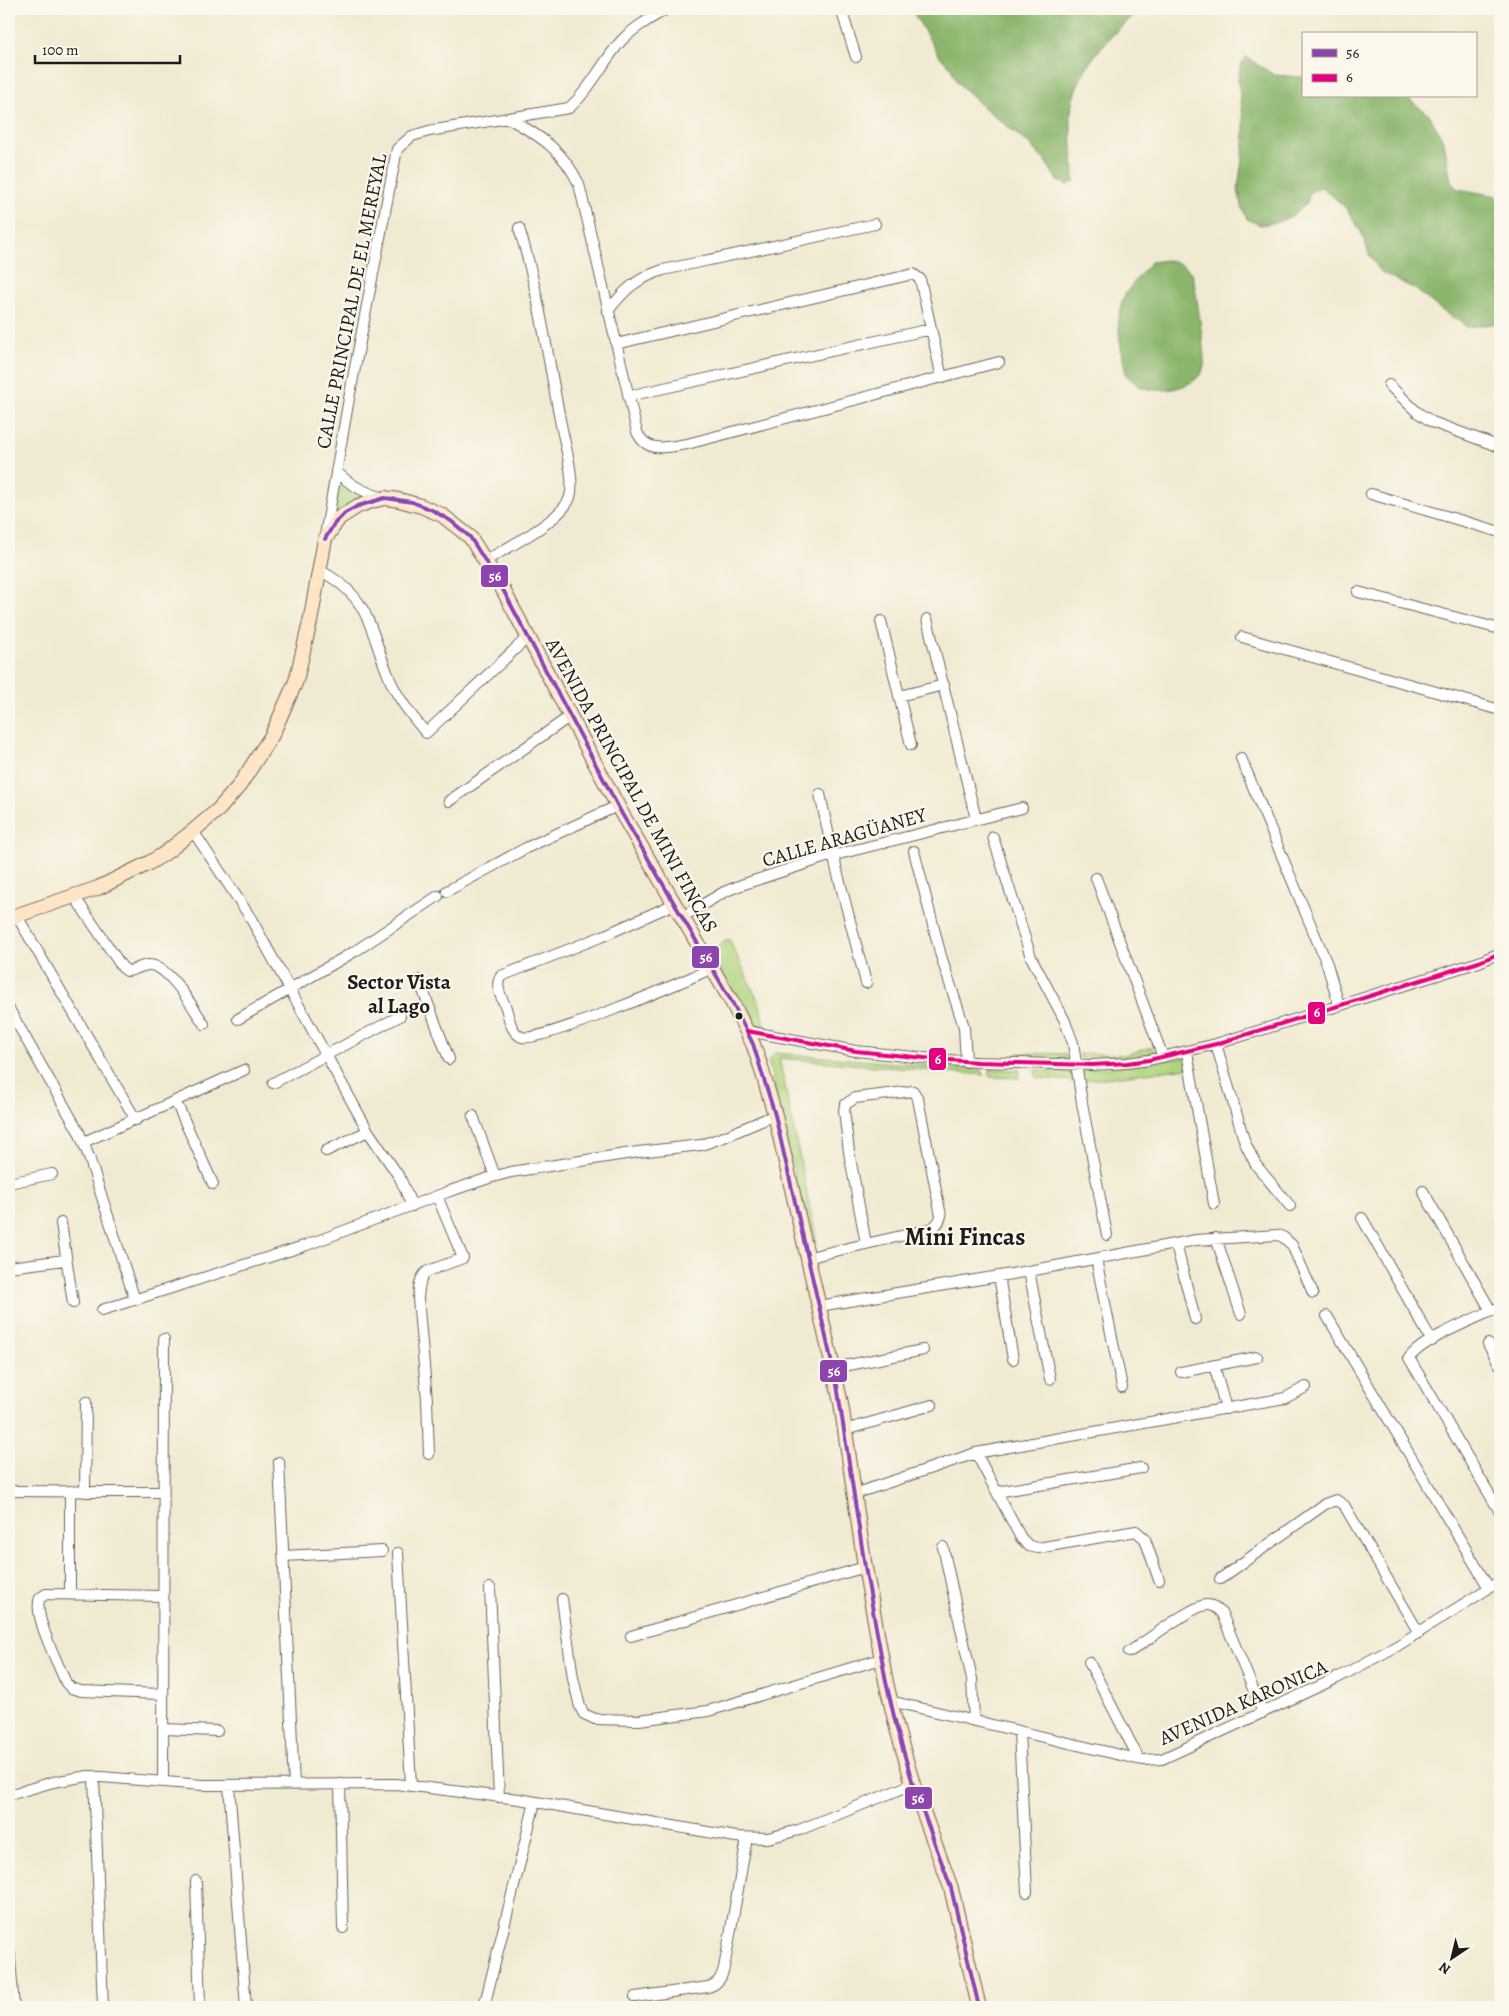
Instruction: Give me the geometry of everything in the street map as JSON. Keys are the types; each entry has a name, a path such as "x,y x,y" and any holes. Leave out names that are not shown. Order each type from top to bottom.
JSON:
{"street":[{"name":"CALLE PRINCIPAL DE EL MEREYAL","path":"325,539 336,471 397,149 412,136 429,131 570,108 622,40 645,21 667,9"},
{"path":"841,9 856,57"},
{"path":"508,118 540,136 550,144 572,169 579,184 628,396 637,432 643,443 652,447 670,447 728,434 999,362"},
{"path":"608,310 620,295 637,281 663,270 875,224"},
{"path":"486,561 553,519 567,504 571,487 543,325 519,228"},
{"path":"616,344 913,274 920,279 942,378"},
{"path":"628,396 931,329"},
{"path":"1389,386 1417,412 1432,422 1500,447"},
{"path":"336,471 357,488 385,498"},
{"path":"1370,494 1500,532"},
{"name":"AVENIDA PRINCIPAL DE MINI FINCAS","path":"325,539 334,524 345,513 364,504 385,498 421,506 451,521 470,537 486,561 528,637 617,806 747,1031 760,1064 775,1115 834,1368 865,1567 890,1701 914,1784 951,1888 979,2007"},
{"path":"136,1120 13,917 115,881 164,854 219,809 239,786 257,761 279,722 300,665 325,539"},
{"path":"319,570 340,582 361,605 369,620 387,673 395,690 426,733 528,637"},
{"path":"1358,592 1500,629"},
{"path":"927,619 976,819"},
{"path":"881,621 911,745"},
{"path":"1242,637 1500,710"},
{"path":"899,696 944,685"},
{"path":"449,801 569,717"},
{"path":"1241,758 1327,964 1339,1005"},
{"path":"820,794 833,855 866,983"},
{"path":"447,891 526,848 617,806"},
{"name":"CALLE ARAGÜANEY","path":"682,917 724,892 741,885 833,855 1022,808"},
{"path":"193,831 250,917 368,1131 400,1178 412,1206"},
{"path":"993,837 1032,957 1070,1032 1107,1235"},
{"path":"914,851 941,956 964,1027 966,1062"},
{"path":"1096,878 1163,1057"},
{"path":"74,896 122,967 127,971 144,965 158,967 173,980 204,1024"},
{"path":"238,1019 357,950 438,896"},
{"path":"674,904 603,936 501,976 498,988 513,1029 520,1036 527,1037 554,1030 644,998 712,968"},
{"path":"747,1031 856,1051 966,1062 1076,1065 1127,1063 1187,1052 1216,1044 1479,962 1500,953"},
{"path":"420,980 449,1058"},
{"path":"9,1009 68,1110 84,1142 135,1300"},
{"path":"273,1083 400,1016"},
{"path":"1216,1044 1245,1143 1252,1158 1290,1206"},
{"path":"1187,1052 1214,1204"},
{"path":"84,1142 244,1070"},
{"path":"808,1258 927,1230 933,1228 940,1221 941,1216 918,1099 913,1090 855,1098 846,1104 844,1110 849,1152 866,1244"},
{"path":"176,1102 213,1184"},
{"path":"102,1310 304,1246 436,1196 495,1176 629,1153 701,1144 724,1138 775,1115"},
{"path":"472,1116 495,1176"},
{"path":"326,1151 368,1131"},
{"path":"9,1183 52,1174"},
{"path":"1423,1192 1496,1309 1432,1341 1411,1355 1410,1362 1500,1512"},
{"path":"429,1454 427,1400 418,1298 419,1288 424,1274 428,1271 463,1258 436,1196"},
{"path":"1362,1218 1432,1341"},
{"path":"61,1223 65,1260 73,1303"},
{"path":"819,1306 1176,1244 1216,1238 1262,1235 1283,1237 1292,1245 1313,1293"},
{"path":"1216,1238 1240,1314"},
{"path":"1176,1244 1195,1320"},
{"path":"1096,1259 1122,1387"},
{"path":"9,1267 65,1260"},
{"path":"1029,1271 1050,1379"},
{"path":"998,1276 1013,1359"},
{"path":"1327,1316 1489,1588"},
{"path":"163,1782 164,1339"},
{"path":"1488,1344 1500,1365"},
{"path":"834,1368 924,1350"},
{"path":"1181,1372 1257,1357"},
{"path":"1214,1365 1226,1409"},
{"path":"854,1494 976,1454 1286,1398 1306,1387"},
{"path":"85,1492 86,1402"},
{"path":"845,1430 932,1405"},
{"path":"976,1454 1021,1538 1028,1546 1038,1548 1136,1532 1145,1539 1159,1580"},
{"path":"279,1462 294,1785"},
{"path":"997,1492 1141,1468"},
{"path":"9,1491 163,1492"},
{"path":"70,1491 70,1594"},
{"path":"1220,1579 1325,1504 1336,1500 1344,1505 1419,1633"},
{"path":"943,1547 972,1679 974,1720"},
{"path":"283,1556 382,1552"},
{"path":"398,1553 410,1785"},
{"path":"631,1636 865,1567"},
{"name":"AVENIDA KARONICA","path":"890,1701 1139,1759 1153,1760 1172,1755 1337,1678 1419,1633 1500,1581"},
{"path":"490,1588 499,1797"},
{"path":"162,1694 80,1691 68,1686 45,1632 38,1602 43,1596 70,1594 163,1596"},
{"path":"562,1599 573,1678 580,1707 584,1714 595,1719 639,1720 708,1711 881,1659"},
{"path":"1129,1652 1191,1611 1204,1605 1214,1606 1222,1614 1263,1713"},
{"path":"1089,1662 1139,1759"},
{"path":"163,1729 218,1731"},
{"path":"1019,1730 1027,1892"},
{"path":"9,1795 72,1778 94,1776 229,1785 410,1785 535,1802 747,1838 768,1838 790,1833 914,1784"},
{"path":"94,1776 103,2007"},
{"path":"340,1784 342,1928"},
{"path":"229,1785 246,2007"},
{"path":"484,2007 535,1802"},
{"path":"635,1998 708,1987 721,1978 726,1963 747,1838"},
{"path":"196,1881 200,2007"},
{"path":"9,1947 14,2007"}],"green space":[{"path":"911,9 1142,9 1106,42 1086,68 1073,98 1071,130 1074,182 1067,185 1057,180 1045,161 1029,144 981,105 957,82 950,66 940,57"},
{"path":"1246,57 1274,75 1302,77 1302,98 1408,98 1430,116 1444,142 1451,182 1458,189 1497,196 1500,199 1500,323 1467,327 1415,289 1381,272 1370,256 1360,230 1345,207 1322,187 1310,192 1307,203 1294,215 1278,222 1260,225 1247,219 1241,206 1238,188 1244,146 1244,124 1238,79 1241,64"},
{"path":"1166,260 1180,264 1192,274 1200,320 1204,366 1201,374 1195,380 1178,388 1158,390 1141,387 1126,375 1119,323 1122,302 1126,293 1151,262"},
{"path":"336,471 370,494 325,539"},
{"path":"729,939 760,1005 764,1025 759,1026 729,986 713,958 715,948"},
{"path":"1152,1047 1155,1053 1125,1060 1081,1061 1080,1053 1123,1055"},
{"path":"775,1053 982,1070 984,1075 779,1058 817,1242 810,1243 768,1060"},
{"path":"1018,1053 1072,1054 1073,1061 1019,1060"},
{"path":"1185,1058 1188,1068 1080,1081 1079,1071"},
{"path":"990,1069 1019,1070 1020,1078 990,1077"},
{"path":"1035,1070 1072,1072 1072,1081 1036,1078"}],"transit line":[{"name":"56","path":"325,539 334,524 345,513 358,506 385,498 412,502 432,510 451,521 470,537 501,586 622,814 733,1004 753,1044 775,1115 837,1385 865,1567 886,1682 897,1729 913,1784 951,1888 979,2007"},
{"name":"6","path":"747,1031 856,1051 934,1059 1093,1065 1127,1063 1149,1060 1216,1044 1479,962 1500,953"}],"district":[{"name":"Sector Vista al Lago","path":"399,994"},
{"name":"Mini Fincas","path":"965,1236"}]}
